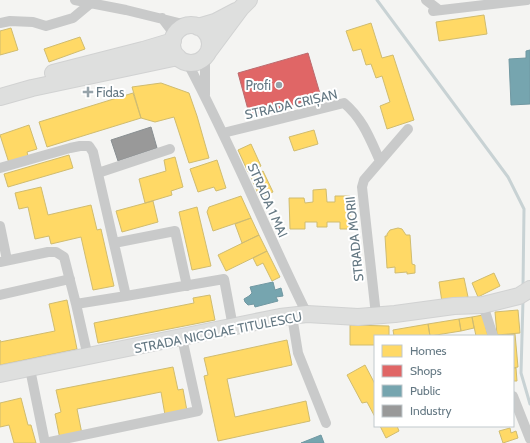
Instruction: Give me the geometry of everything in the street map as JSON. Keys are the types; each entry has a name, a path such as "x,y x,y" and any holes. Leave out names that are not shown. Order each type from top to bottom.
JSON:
{"main road":[{"path":"182,60 173,47 174,38 179,30 185,27 215,22 245,4"},
{"path":"0,97 32,88 182,60 193,63 200,61 245,4"},
{"path":"194,26 203,29 209,39 207,54"},
{"path":"0,87 136,52 174,38"},
{"name":"STRADA NICOLAE TITULESCU","path":"0,374 300,315 358,317 395,314 454,306 483,305 525,292"}],"street":[{"path":"75,0 194,26"},
{"path":"433,5 527,0"},
{"path":"0,24 10,21 33,22 46,26 73,18 91,3"},
{"path":"162,18 174,38"},
{"name":"STRADA 1 MAI","path":"206,96 207,54"},
{"name":"STRADA 1 MAI","path":"182,60 206,96 281,261 300,315 298,353 326,423"},
{"name":"STRADA CRIȘAN","path":"223,133 344,103 354,112 365,128 380,161"},
{"name":"STRADA MORII","path":"376,315 362,187 364,180 408,129"},
{"path":"0,168 70,148 89,146 93,152 126,296"},
{"path":"98,173 170,149"},
{"path":"0,226 3,261 48,252 56,252 64,257 88,357"},
{"path":"114,243 175,231 187,286"},
{"path":"0,295 70,279"},
{"path":"76,304 224,279 233,327"},
{"path":"483,305 493,335"},
{"path":"30,369 45,443 198,411 182,338"},
{"path":"514,398 530,438"}],"building: Homes":[{"path":"484,15 487,34 439,41 436,22"},
{"path":"371,23 382,58 393,55 414,120 387,129 380,106 390,102 382,76 376,78 371,64 366,65 361,49 353,51 346,31"},
{"path":"11,28 18,50 0,55 0,31"},
{"path":"80,37 85,49 49,62 44,49"},
{"path":"161,83 189,93 209,158 189,163 174,117 155,122 141,118 132,87"},
{"path":"133,93 141,118 47,147 39,122"},
{"path":"29,125 37,149 27,152 28,156 9,163 0,135"},
{"path":"314,130 318,144 294,151 289,137"},
{"path":"251,144 261,166 248,172 238,150"},
{"path":"69,155 73,168 8,187 4,174"},
{"path":"175,157 183,187 171,191 172,195 145,203 139,179 166,171 164,160"},
{"path":"217,160 226,188 216,191 214,187 198,192 190,169"},
{"path":"263,171 273,192 260,198 251,177"},
{"path":"41,187 48,215 91,205 97,230 101,229 114,286 93,290 81,237 51,244 49,236 35,239 28,207 19,209 15,193"},
{"path":"326,189 327,202 335,202 335,196 350,196 351,229 340,229 340,222 327,222 327,227 317,227 317,222 305,222 305,229 290,229 289,198 304,198 305,203 313,202 313,190"},
{"path":"241,196 251,218 213,231 207,212 209,207"},
{"path":"153,201 158,222 122,232 116,211"},
{"path":"197,207 211,266 192,270 179,212"},
{"path":"251,218 259,235 242,243 235,224"},
{"path":"398,228 402,229 406,235 410,235 412,264 415,265 415,273 395,273 395,267 387,268 385,236 387,236 390,230"},
{"path":"259,235 267,251 226,271 218,255"},
{"path":"267,251 280,277 272,281 263,263 257,266 253,258"},
{"path":"494,273 500,286 478,297 472,283"},
{"path":"464,278 468,297 442,302 439,282"},
{"path":"210,295 215,320 98,343 94,323 194,303 193,298"},
{"path":"67,300 77,349 0,365 0,342 55,331 49,304"},
{"path":"518,310 520,333 497,335 495,312"},
{"path":"483,315 488,335 476,335 472,317"},
{"path":"472,317 474,328 461,331 459,319"},
{"path":"459,319 461,331 430,335 428,324"},
{"path":"428,324 430,335 394,335 393,330"},
{"path":"350,325 389,326 389,335 374,335 374,345 350,345"},
{"path":"515,334 518,367 514,368 514,335 502,335"},
{"path":"287,340 292,365 227,379 235,417 306,401 310,421 218,441 204,376 208,375 204,358"},
{"path":"365,365 374,382 374,415 367,402 362,403 347,375"},
{"path":"173,367 178,390 183,389 187,411 165,415 161,392 77,409 82,434 60,439 55,414 61,412 56,390"},
{"path":"514,368 516,368 517,381 514,381"},
{"path":"21,398 28,425 31,425 36,443 14,443 9,425 0,427 0,403"},
{"path":"380,427 397,427 399,431 386,438"},
{"path":"510,428 511,433 516,431 518,438 503,443 499,431"}],"building: Shops":[{"name":"Profi","path":"308,53 321,97 250,117 238,73"}],"building: Public":[{"path":"530,50 530,104 511,105 509,59 526,58 526,51"},
{"path":"273,282 275,290 281,288 283,296 276,297 278,301 255,307 254,304 248,305 245,302 244,299 252,293 250,287"},
{"path":"321,435 324,443 301,443"}],"building: Industry":[{"path":"151,127 157,148 118,161 111,140"}],"waterway":[{"path":"377,0 508,177 524,209 523,287"},
{"path":"523,300 521,373 530,404"}],"place":[{"name":"Profi","path":"279,85"},
{"name":"Fidas","path":"88,92"}]}
